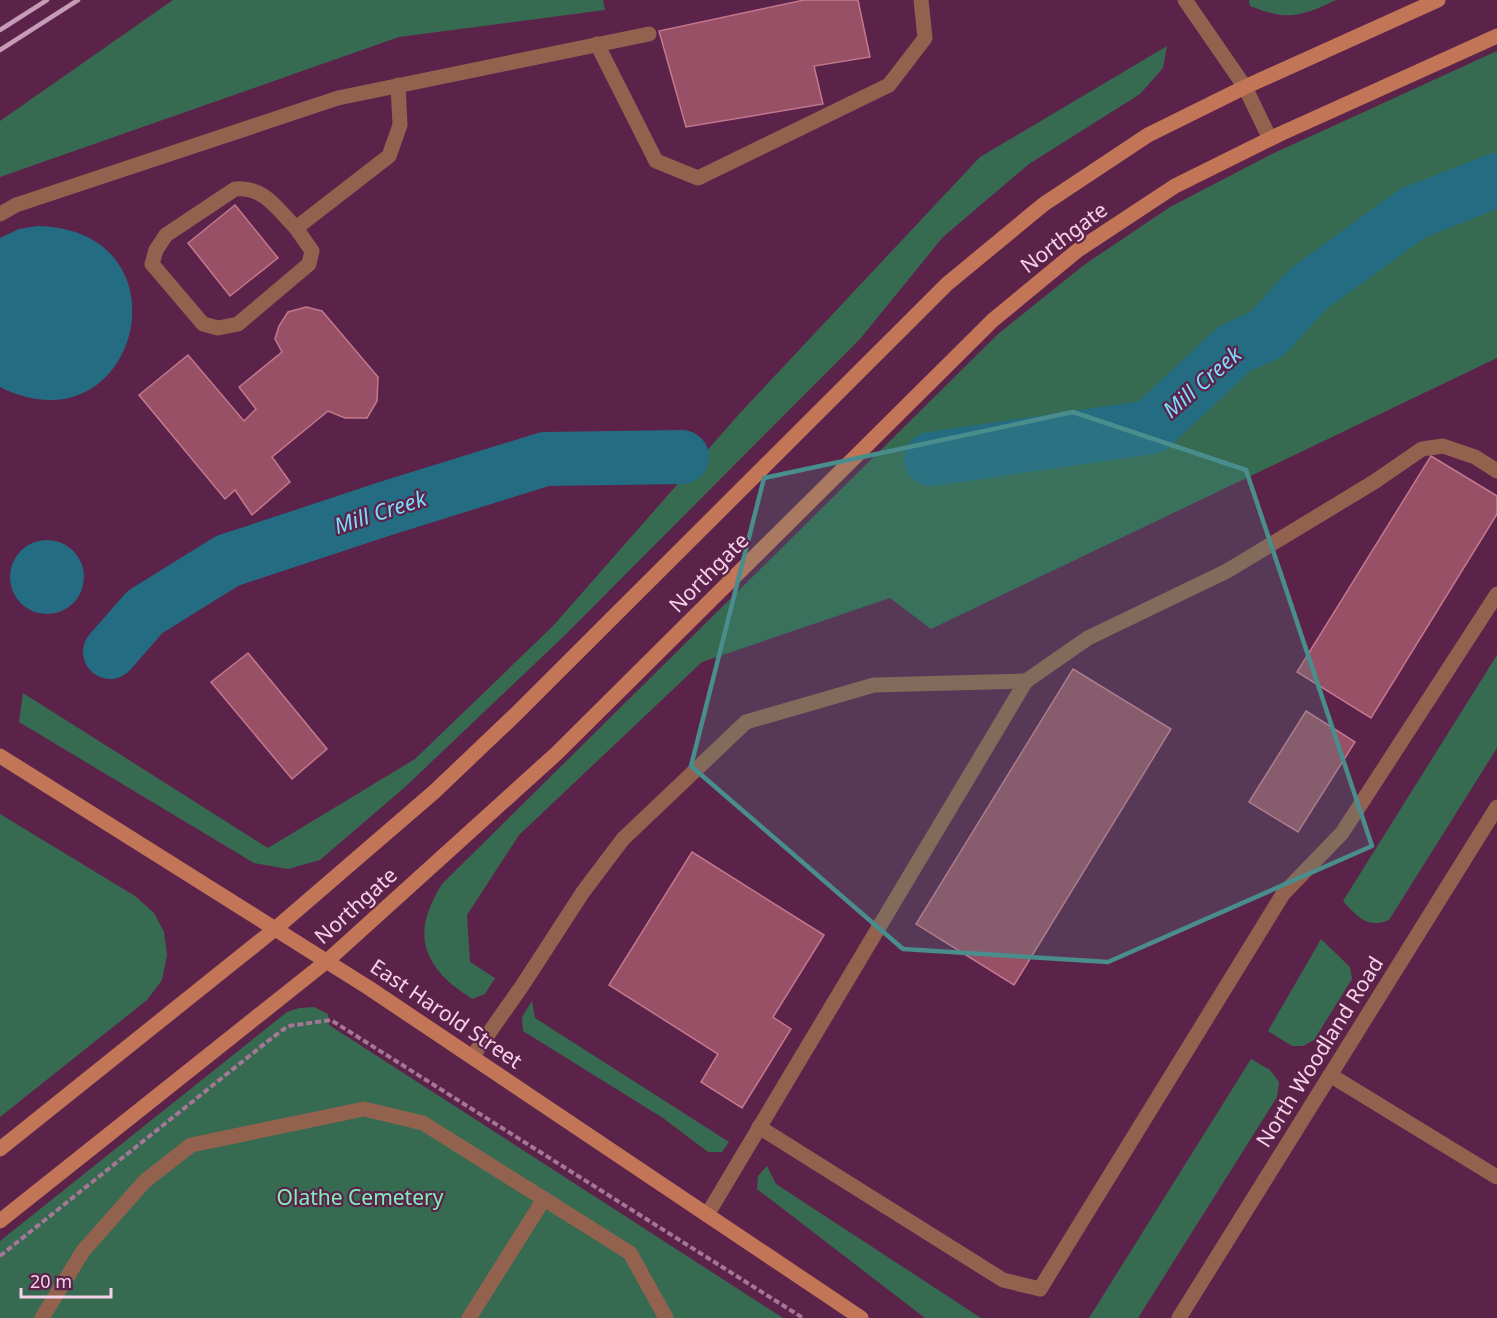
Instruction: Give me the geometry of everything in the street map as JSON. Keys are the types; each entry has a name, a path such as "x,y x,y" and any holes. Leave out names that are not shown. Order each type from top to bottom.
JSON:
{"main road":[{"name":"Northgate","path":"0,1149 276,929 434,792 516,714 947,284 1044,204 1148,135 1245,87 1438,0"},
{"name":"Northgate","path":"0,1221 327,961 557,753 993,320 1078,250 1166,192 1270,139 1497,36"},
{"name":"East Harold Street","path":"0,756 327,961 861,1318"}],"street":[{"path":"597,44 656,161 698,178 888,86 925,38 921,0"},
{"path":"1185,0 1245,87 1270,139"},
{"path":"0,214 16,206 338,98 649,34"},
{"path":"296,228 389,156 400,125 398,86"},
{"path":"248,188 260,192 296,228 312,251 309,264 238,324 218,328 203,324 152,264 156,250 166,235 235,189 248,188"},
{"path":"707,1215 1026,681 1088,638 1227,571 1374,482 1422,449 1443,446 1475,457 1497,471"},
{"path":"759,1127 1003,1280 1040,1289 1283,894 1342,833 1497,594"},
{"path":"472,1057 522,986 583,892 623,839 746,722 873,685 1026,681"},
{"name":"North Woodland Road","path":"1179,1318 1497,807"},
{"path":"1330,1075 1497,1177"},
{"path":"42,1318 83,1251 145,1181 191,1145 364,1109 423,1124 630,1253 666,1318"},
{"path":"469,1318 544,1199"}],"path":[{"path":"0,1256 288,1026 331,1020 803,1318"}],"highlighted area":[{"path":"1073,412 1246,470 1372,846 1108,962 903,949 691,766 764,478"}],"green space":[{"path":"173,0 603,0 605,10 399,37 0,177 0,121"},
{"path":"1249,0 1336,0 1303,13 1284,15 1250,6"},
{"path":"1167,46 1163,68 1140,94 1029,164 943,237 860,339 563,637 405,787 320,860 288,869 254,863 19,722 23,693 268,848 415,759 553,626 740,413 980,157"},
{"path":"1497,51 1497,358 931,629 890,598 702,662 519,835 467,915 470,962 495,978 485,994 472,999 442,975 433,964 428,952 424,930 430,908 442,884 998,334 1084,265 1170,207 1272,154"},
{"path":"1497,655 1497,748 1389,920 1374,923 1363,920 1343,901"},
{"path":"0,814 135,896 154,913 164,932 167,955 162,980 147,1000 0,1117"},
{"path":"1321,939 1350,967 1352,979 1314,1040 1303,1046 1292,1046 1268,1031"},
{"path":"532,1001 535,1018 729,1142 722,1152 708,1152 663,1118 523,1031 522,1017"},
{"name":"Olathe Cemetery","path":"314,1007 328,1014 329,1025 783,1318 0,1318 0,1241 287,1012"},
{"path":"1251,1059 1270,1070 1279,1082 1277,1097 1138,1318 1089,1318"},
{"path":"767,1166 776,1184 981,1318 925,1318 757,1189 758,1176"}],"water":[{"path":"37,226 86,237 117,262 131,296 130,334 114,367 86,391 48,400 0,387 0,238 19,229"},
{"path":"47,540 68,546 78,556 84,577 78,598 68,608 47,614 26,608 16,598 10,577 16,556 26,546"}],"building":[{"path":"804,0 858,0 870,57 814,66 823,104 686,127 659,31"},
{"path":"235,205 278,258 230,296 188,243"},
{"path":"306,307 322,311 378,377 377,401 367,418 345,418 328,411 272,457 290,482 252,515 235,490 225,499 139,395 188,355 244,421 256,409 239,387 282,352 275,339 279,326 288,312"},
{"path":"1431,456 1497,496 1497,514 1371,718 1297,672"},
{"path":"248,653 327,749 292,779 211,682"},
{"path":"1073,669 1171,729 1014,985 916,924"},
{"path":"1306,711 1355,742 1298,832 1249,802"},
{"path":"692,852 824,935 773,1017 791,1029 742,1108 701,1082 718,1054 609,985"}],"waterway":[{"name":"Mill Creek","path":"931,459 1151,427 1234,349 1267,334 1308,289 1413,213 1497,180"},
{"name":"Mill Creek","path":"110,652 145,612 227,561 545,459 682,457"}],"railway":[{"path":"0,30 47,0"},
{"path":"0,50 78,0"}]}
